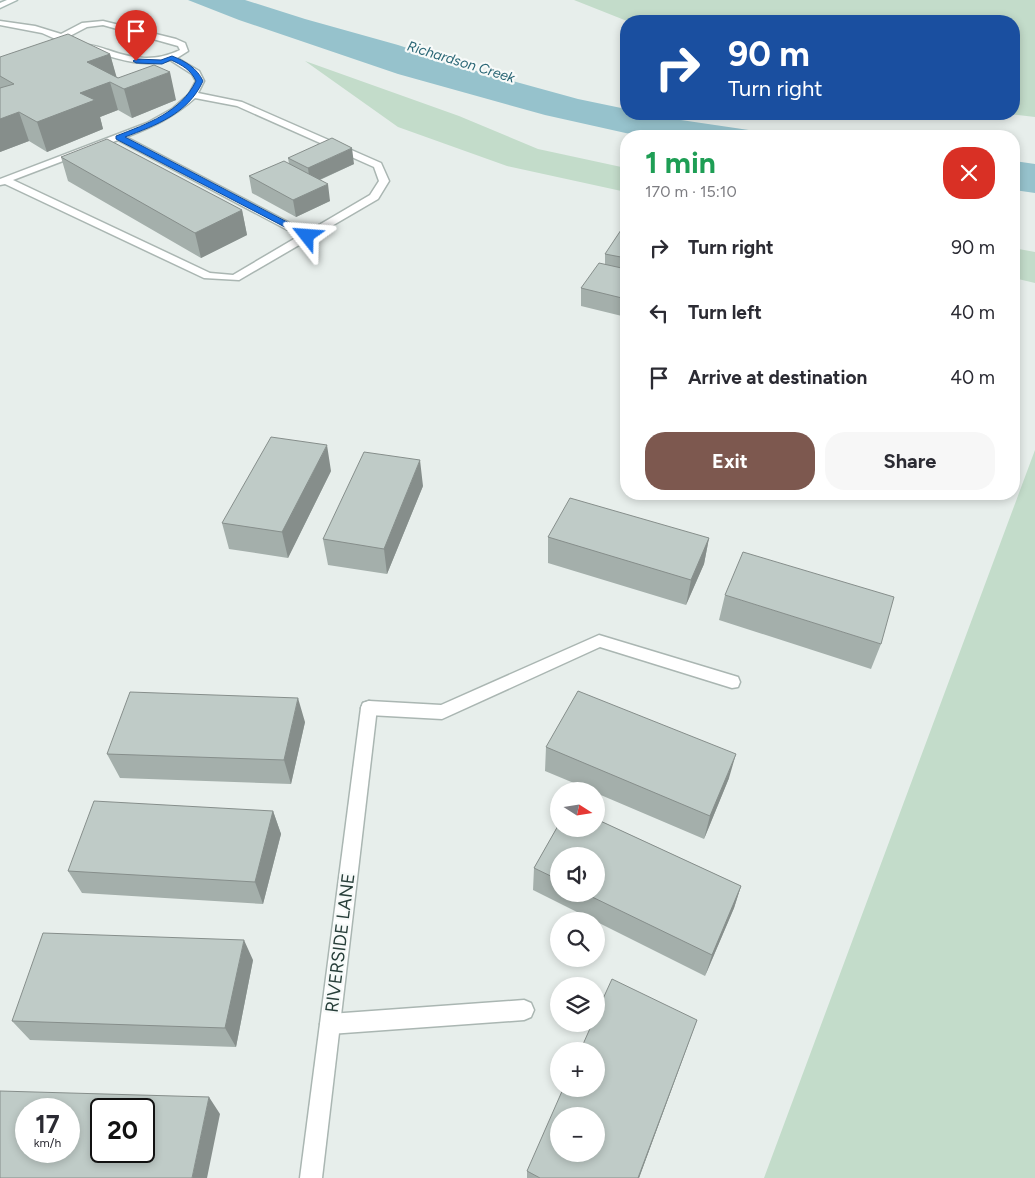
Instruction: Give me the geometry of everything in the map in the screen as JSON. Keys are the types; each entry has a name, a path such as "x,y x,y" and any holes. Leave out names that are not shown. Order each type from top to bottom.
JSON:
{"street":[{"path":"0,6 13,0"},
{"path":"0,23 48,32 74,43"},
{"path":"55,49 63,39 85,26 103,23 182,45 184,51 162,62 147,63 82,46"},
{"path":"3,182 150,125 175,111 193,95 200,81 196,73 172,58"},
{"path":"3,182 208,276 235,278 374,197 384,181 378,165 238,104 193,95"},
{"path":"119,137 307,236"},
{"name":"RIVERSIDE LANE","path":"311,1178 369,708 442,712 599,641 732,682"},
{"path":"330,1024 524,1010"}],"green space":[{"path":"574,0 1035,0 1035,117 1020,115 1020,15 620,15 620,18"},
{"path":"305,61 459,116 538,149 620,167 620,191 507,166 398,127"},
{"path":"1020,249 1035,252 1035,283 1020,279"},
{"path":"1035,450 1035,1178 764,1178 1016,500 1020,500 1020,490"}],"water":[{"path":"188,0 245,0 398,45 480,72 578,99 620,108 620,120 681,120 748,130 620,130 620,132 545,115 398,74 239,20"},
{"path":"1020,162 1035,164 1035,193 1020,191"}],"building":[{"path":"68,34 110,54 87,62 118,78 154,65 170,72 124,89 110,82 80,93 95,100 37,122 19,112 0,119 0,88 14,84 0,76 0,57"},
{"path":"332,138 352,148 308,168 288,158"},
{"path":"107,139 242,210 195,233 61,157"},
{"path":"284,161 328,184 293,200 249,176"},
{"path":"620,232 620,257 605,254"},
{"path":"599,263 620,268 620,298 581,288"},
{"path":"271,437 327,445 282,532 222,523"},
{"path":"364,452 420,460 384,549 323,539"},
{"path":"570,498 709,538 691,580 548,537"},
{"path":"743,552 894,597 881,644 725,595"},
{"path":"578,691 736,754 710,816 546,747"},
{"path":"130,692 298,698 284,760 107,754"},
{"path":"94,801 273,811 255,882 68,871"},
{"path":"605,823 741,886 712,955 603,902 605,902 605,847 550,847 550,876 534,868 551,838 605,838"},
{"path":"43,933 244,940 225,1028 12,1021"},
{"path":"612,979 697,1020 638,1178 540,1178 527,1171 550,1119 550,1162 605,1162 605,1107 555,1107 559,1097 605,1097 605,1042 584,1042 588,1032 605,1032 605,994"},
{"path":"0,1091 209,1097 192,1178 0,1178"}],"route":[{"path":"136,61 147,63 162,62 172,58 196,73 200,81 193,95 175,111 150,125 119,137 307,236"}],"water label":[{"name":"Richardson Creek","path":"461,62"}]}
